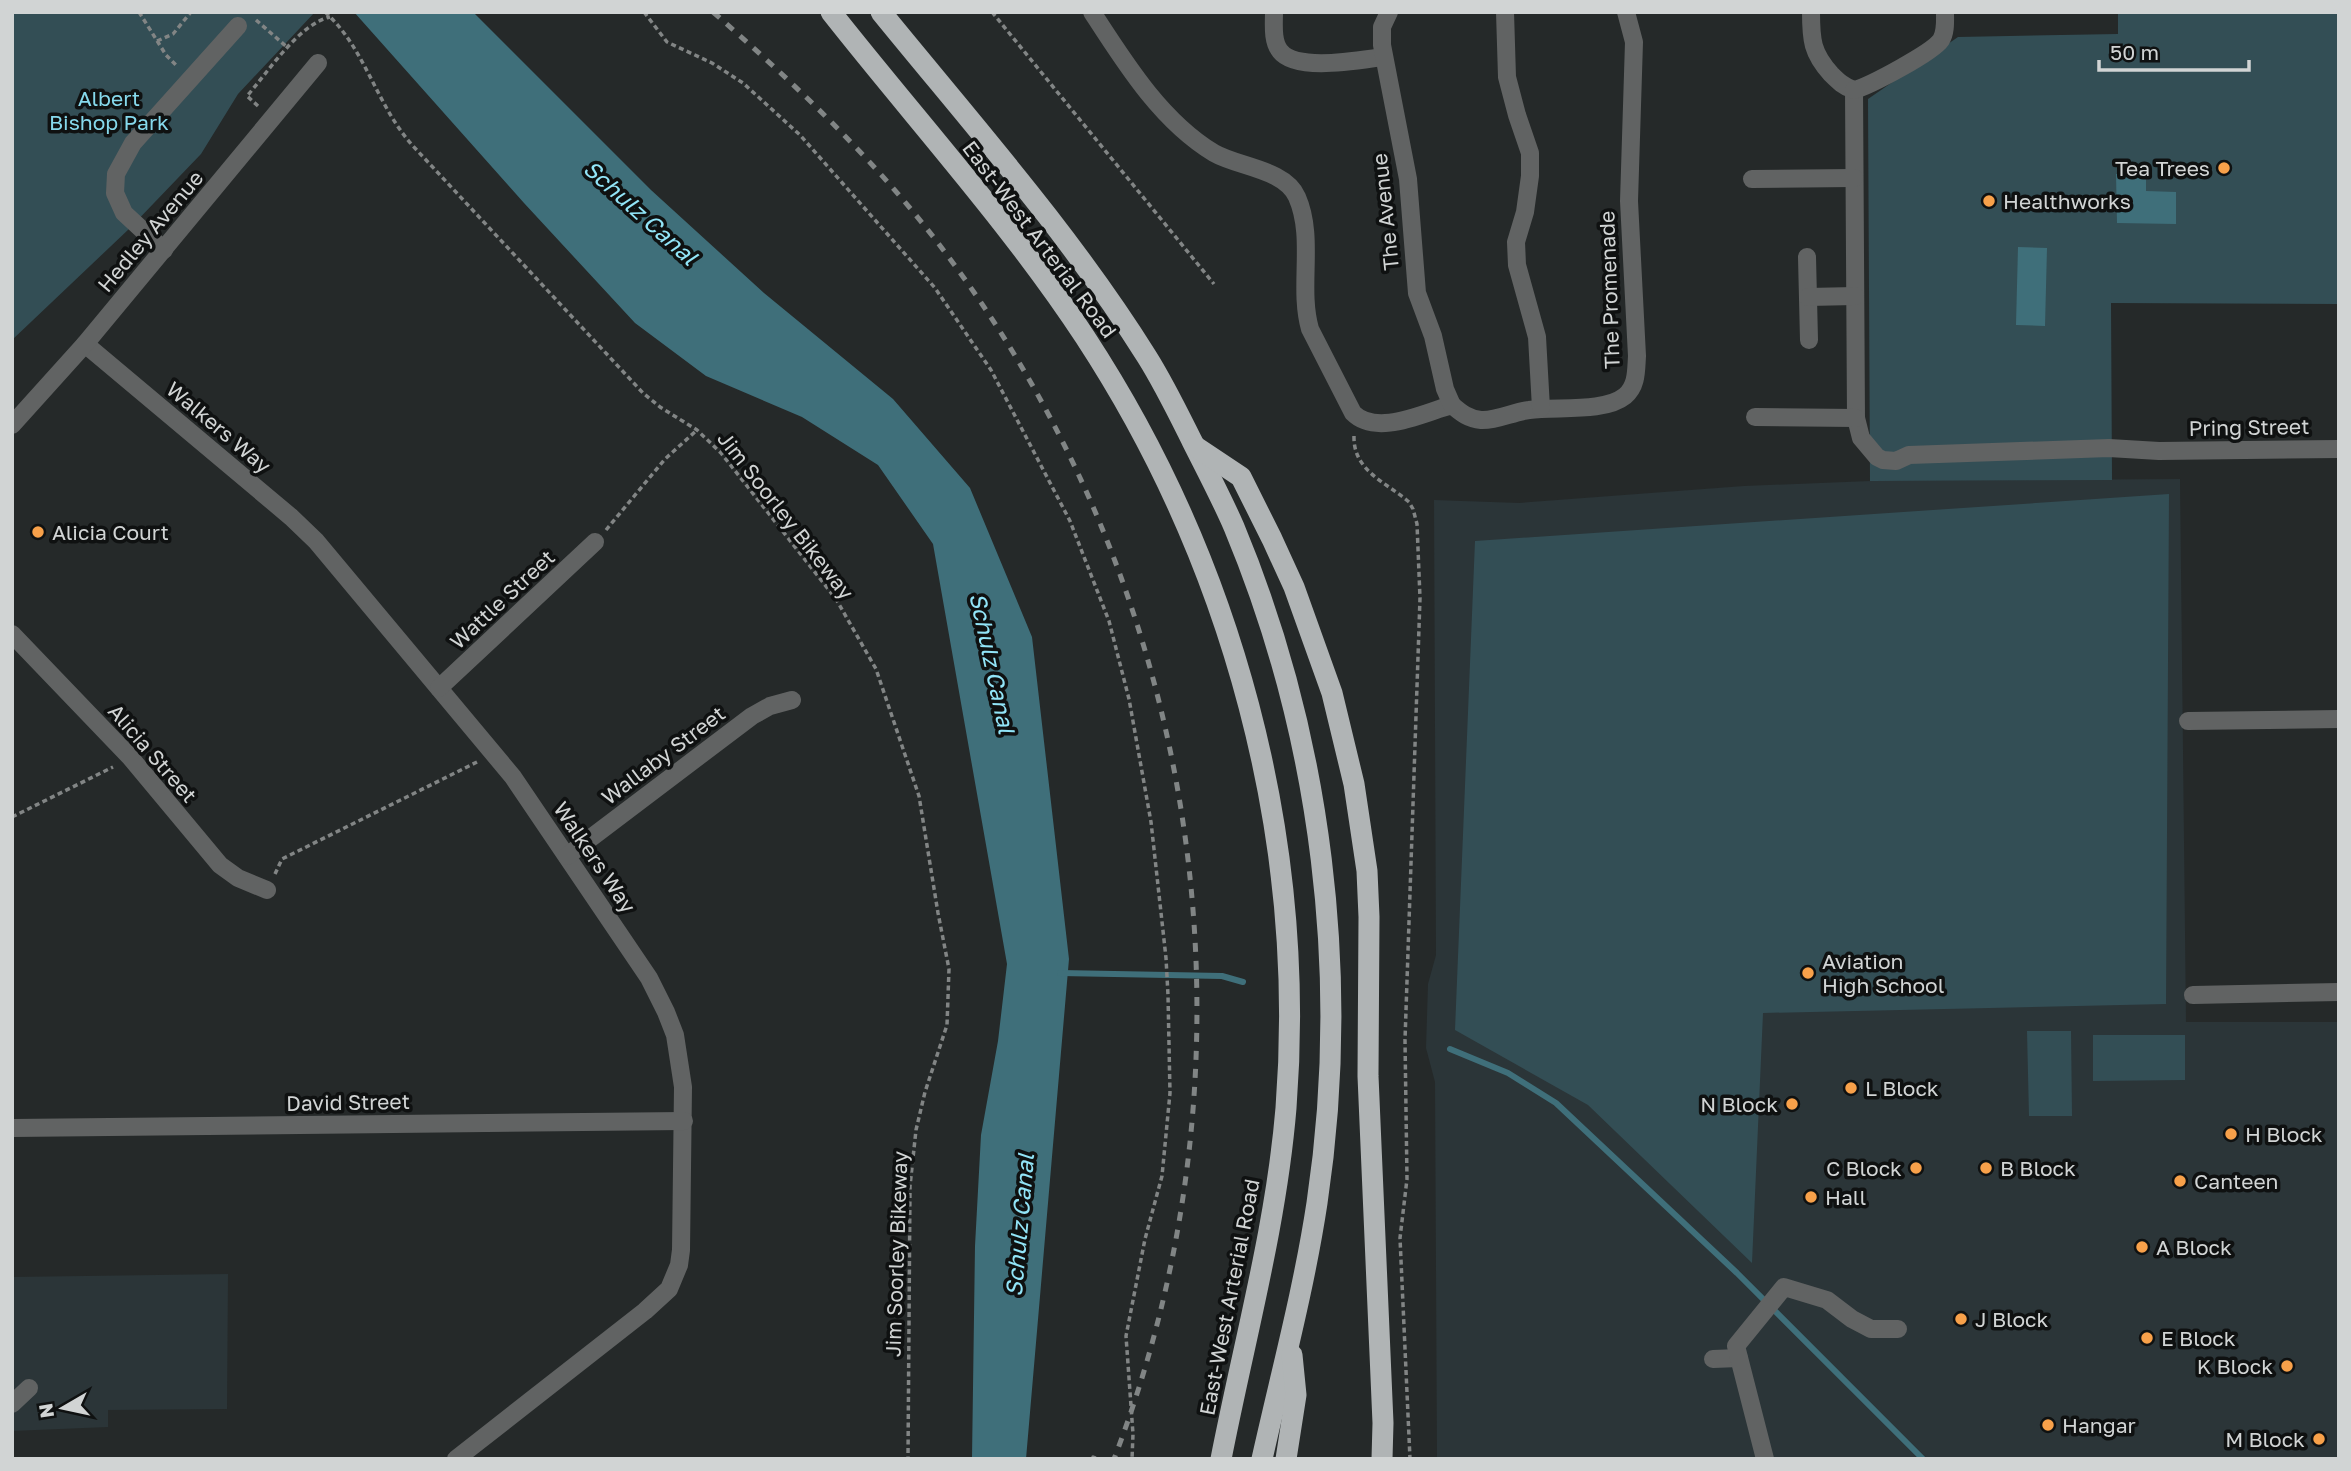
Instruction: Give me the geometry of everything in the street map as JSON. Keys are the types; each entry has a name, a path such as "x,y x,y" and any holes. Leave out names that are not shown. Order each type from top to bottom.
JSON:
{"highway":[{"name":"East-West Arterial Road","path":"831,12 1047,282 1113,382 1172,492 1194,541 1247,694 1272,811 1285,909 1288,1063 1282,1148 1269,1240 1221,1459"},
{"name":"East-West Arterial Road","path":"881,12 1095,277 1150,362 1233,526 1279,656 1295,715 1311,795 1322,871 1331,1005 1325,1133 1315,1215 1262,1459"},
{"path":"1194,446 1241,477 1272,539 1294,587 1332,693 1354,784 1367,871 1369,918 1368,1076 1382,1459"},
{"path":"1286,1459 1296,1395 1290,1336"}],"street":[{"path":"1092,12 1147,91 1194,138 1214,154 1277,177 1292,188 1303,214 1306,318 1314,340 1349,408 1357,417 1368,422 1383,423 1452,405"},
{"path":"1273,12 1274,34 1280,50 1298,62 1383,57"},
{"name":"The Avenue","path":"1389,12 1382,27 1383,57 1408,179 1417,293 1433,336 1445,389 1452,405"},
{"path":"1505,12 1506,64 1510,94 1530,153 1527,200 1516,242 1517,265 1537,337 1541,408"},
{"name":"The Promenade","path":"1452,405 1466,416 1482,420 1541,408 1609,405 1625,396 1634,382 1637,356 1629,201 1634,42 1626,12"},
{"path":"1811,12 1811,37 1818,60 1843,85 1854,90 1934,48 1944,33 1945,12"},
{"path":"164,250 124,213 115,193 116,174 133,143 243,19"},
{"name":"Hedley Avenue","path":"12,425 85,344 318,63"},
{"path":"1755,417 1856,418 1854,90"},
{"path":"1752,179 1854,178"},
{"path":"1807,257 1809,340"},
{"path":"1808,297 1855,296"},
{"name":"Walkers Way","path":"85,344 316,541 493,751 649,978 675,1035 681,1060 684,1121 681,1250 679,1265 668,1289 645,1311 456,1459"},
{"name":"Pring Street","path":"1856,418 1861,438 1872,449 1897,450 1909,455 2109,448 2159,451 2339,449"},
{"name":"Wattle Street","path":"439,688 596,542"},
{"name":"Alicia Street","path":"12,634 130,757 220,865 238,878 267,890"},
{"name":"Wallaby Street","path":"567,856 752,716 770,706 792,700"},
{"path":"2188,721 2339,719"},
{"path":"2193,995 2339,992"},
{"name":"David Street","path":"12,1128 684,1121"},
{"path":"1765,1459 1736,1346 1784,1287 1827,1300 1852,1320 1871,1329 1898,1329"},
{"path":"1713,1359 1739,1358"},
{"path":"12,1404 29,1388"}],"path":[{"path":"139,12 166,55 190,79"},
{"path":"157,41 173,34 191,12"},
{"name":"Jim Soorley Bikeway","path":"325,12 353,44 384,105 408,141 643,393 660,407 698,430 721,453 836,599 876,669 919,796 949,970 947,1025 916,1130 910,1186 908,1459"},
{"path":"644,12 667,41 712,63 743,83 800,135 934,288 991,370 1070,521 1110,621 1129,699 1148,808 1168,995 1170,1093 1162,1176 1145,1240 1126,1336 1133,1434 1132,1459"},
{"path":"992,12 1214,284"},
{"path":"273,119 247,96 305,29 330,17"},
{"path":"243,19 289,48"},
{"path":"1357,417 1354,444 1365,469 1409,502 1417,524 1420,598 1405,1041 1407,1180 1400,1238 1410,1459"},
{"path":"596,542 665,458 698,430"},
{"path":"267,890 282,859 472,765 493,751"},
{"path":"12,817 85,783 130,757"},
{"path":"1093,1459 1098,1459"}],"shaded area":[{"name":"Aviation High School","path":"2180,479 2186,1022 2337,1022 2339,1459 1437,1459 1435,1082 1426,1048 1428,984 1436,955 1434,500 1519,503 1744,486 1870,481"},
{"path":"228,1274 227,1409 108,1410 108,1427 12,1431 12,1277"}],"green space":[{"name":"Albert Bishop Park","path":"12,12 315,12 238,94 201,154 130,228 12,340"},
{"name":"Healthworks","path":"2118,12 2339,12 2339,304 2111,303 2112,480 1870,481 1868,99 1958,37 2118,34"},
{"path":"2169,494 2166,1004 1763,1013 1752,1263 1588,1105 1455,1030 1475,541"},
{"path":"2027,1031 2071,1031 2072,1116 2029,1116"},
{"path":"2093,1035 2185,1035 2185,1080 2093,1081"}],"water":[{"name":"Schulz Canal","path":"354,12 473,12 651,190 764,293 893,399 970,488 1032,637 1069,959 1026,1459 972,1459 975,1246 981,1135 998,1041 1007,964 933,544 878,465 802,417 706,376 635,323"},
{"path":"2116,174 2146,174 2146,191 2176,192 2176,224 2117,223"},
{"path":"2018,247 2047,248 2045,326 2016,325"}],"waterway":[{"path":"1060,973 1222,976 1243,982"},
{"path":"1450,1049 1508,1073 1556,1103 1737,1273 1923,1459"}],"railway":[{"path":"713,12 802,94 859,151 913,211 938,243 1028,378 1099,521 1151,672 1184,828 1197,987 1190,1146 1162,1304 1114,1459"}],"place":[{"name":"Tea Trees","path":"2224,168"},
{"name":"Healthworks","path":"1989,201"},
{"name":"Alicia Court","path":"38,532"},
{"name":"Aviation High School","path":"1808,973"},
{"name":"L Block","path":"1851,1088"},
{"name":"N Block","path":"1792,1104"},
{"name":"H Block","path":"2231,1134"},
{"name":"C Block","path":"1916,1168"},
{"name":"B Block","path":"1986,1168"},
{"name":"Canteen","path":"2180,1181"},
{"name":"Hall","path":"1811,1197"},
{"name":"A Block","path":"2142,1247"},
{"name":"J Block","path":"1961,1319"},
{"name":"E Block","path":"2147,1338"},
{"name":"K Block","path":"2287,1366"},
{"name":"Hangar","path":"2048,1425"},
{"name":"M Block","path":"2319,1439"}]}
